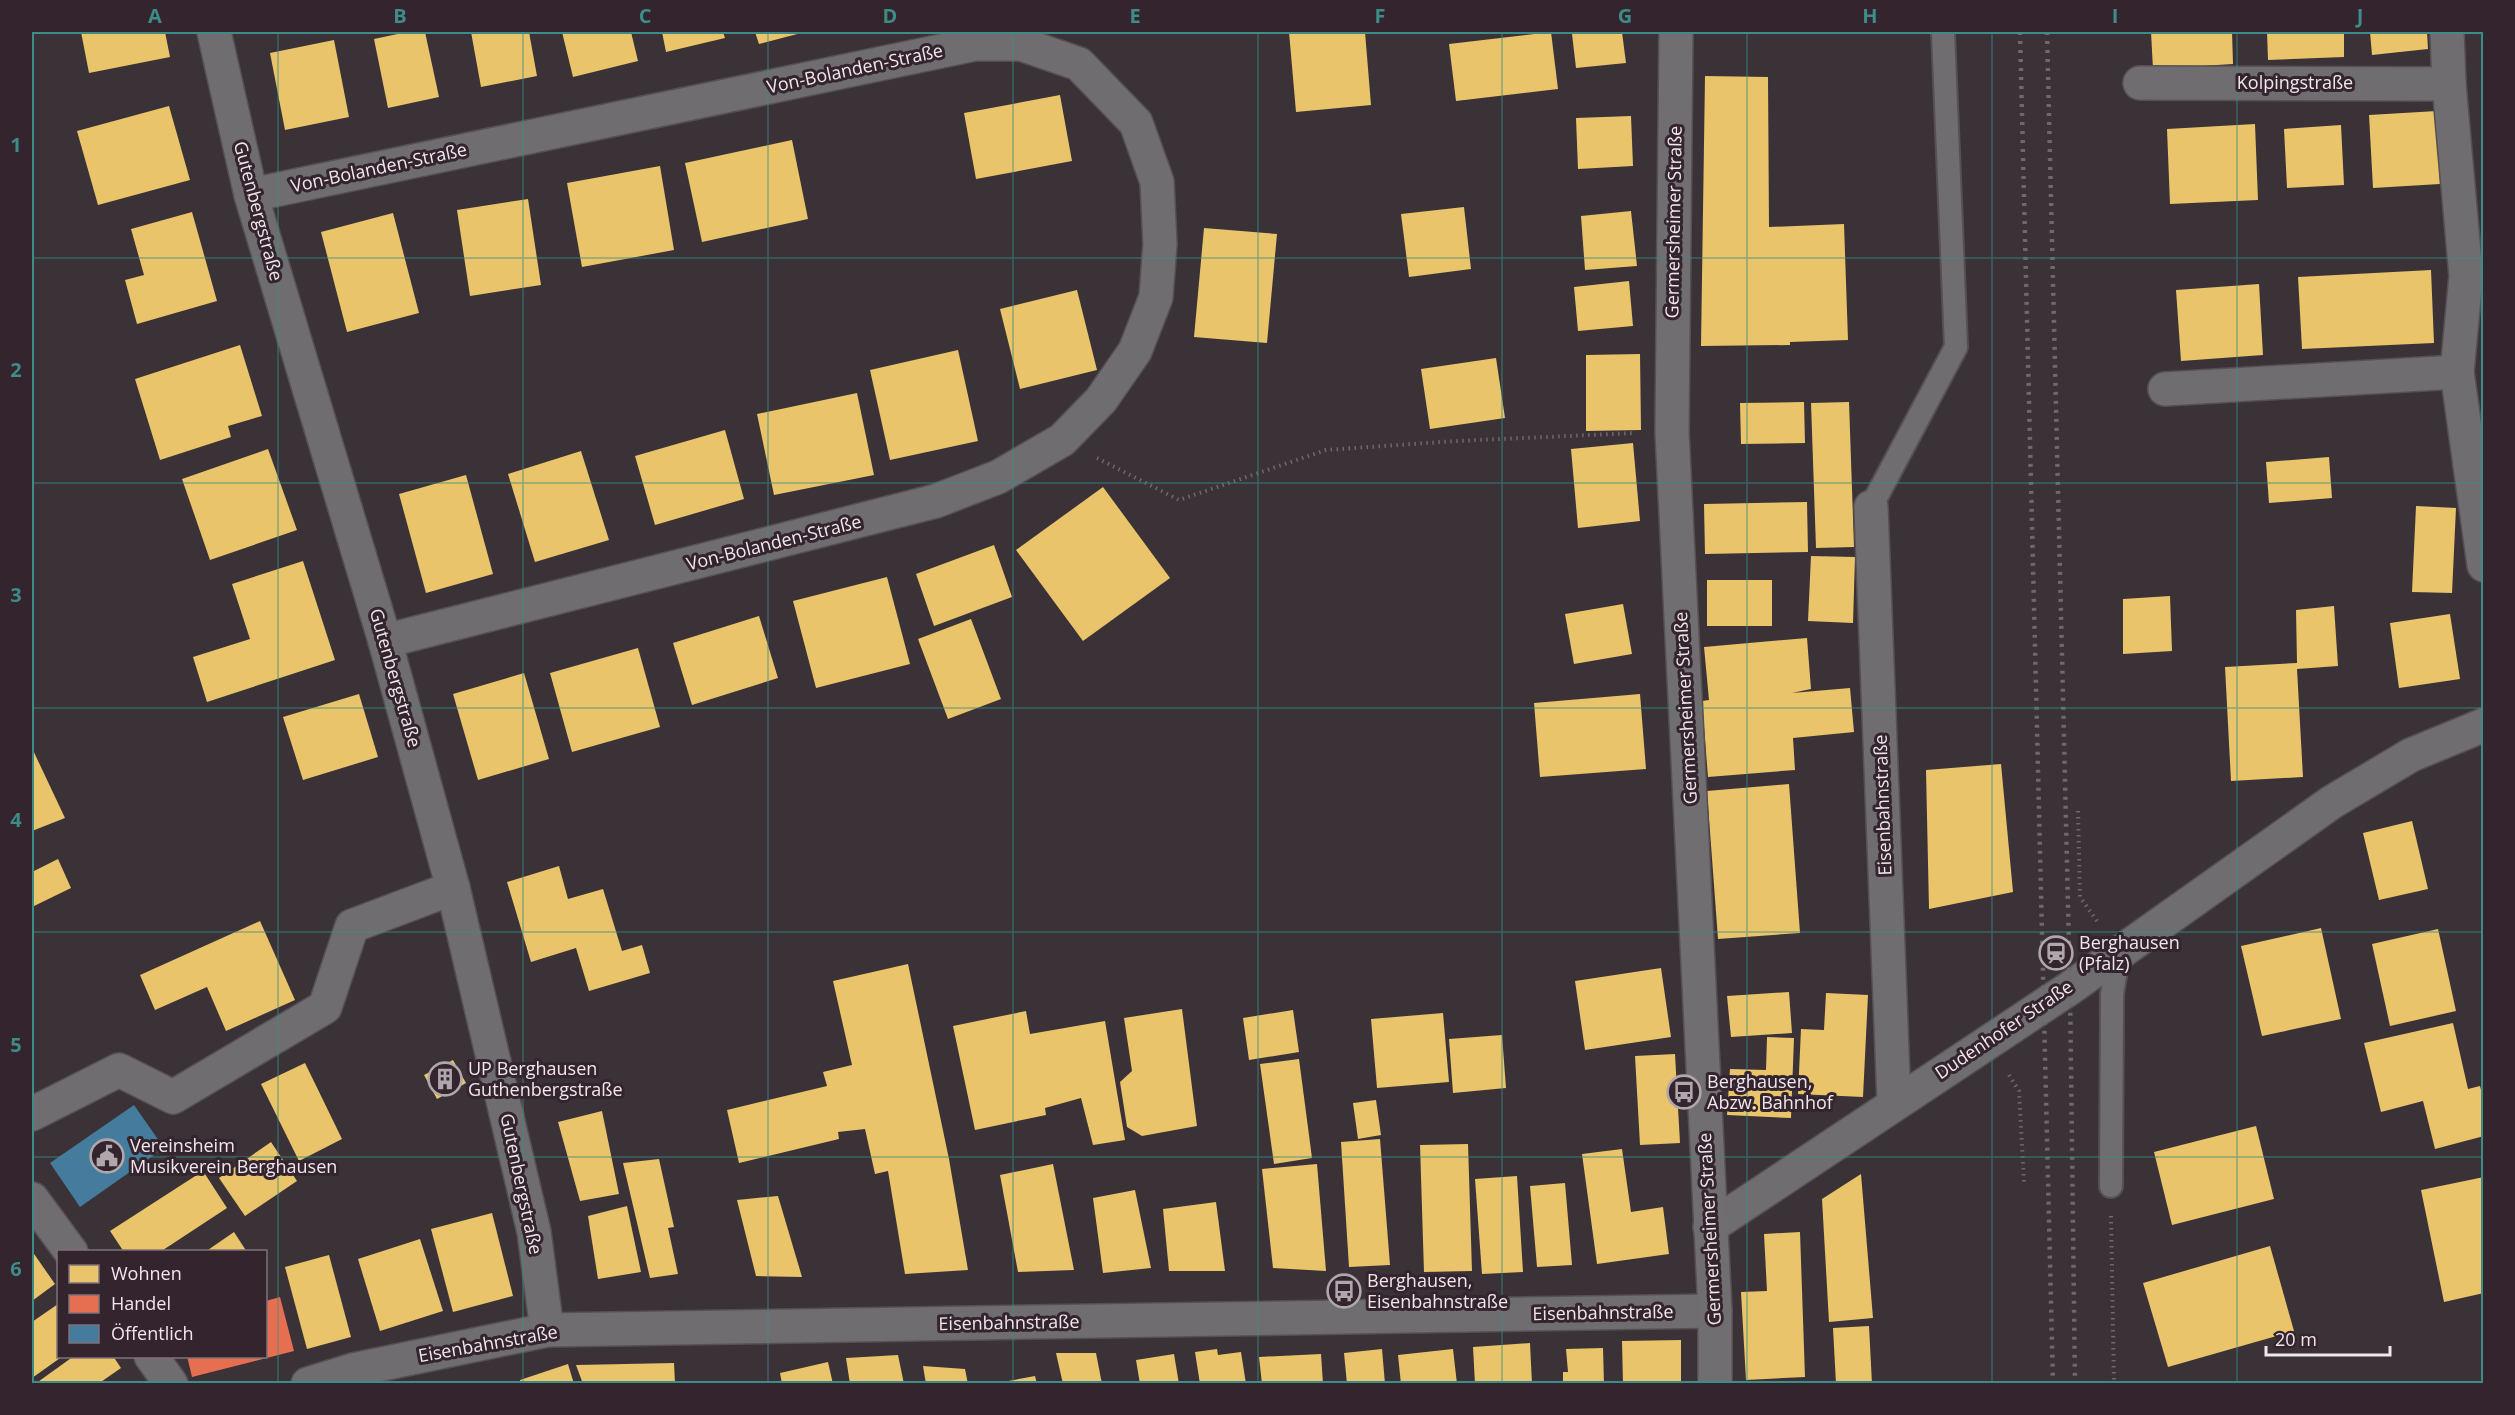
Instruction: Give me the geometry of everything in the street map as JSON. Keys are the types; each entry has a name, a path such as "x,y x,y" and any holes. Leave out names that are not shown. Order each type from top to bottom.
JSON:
{"main road":[{"name":"Germersheimer Straße","path":"1676,32 1672,432 1715,1311 1715,1383"}],"street":[{"name":"Gutenbergstraße","path":"214,32 251,195 385,641 453,888 534,1232 547,1330"},
{"path":"2447,32 2449,84 2475,273 2457,372 2484,565"},
{"name":"Von-Bolanden-Straße","path":"251,195 975,44 1022,44 1079,64 1136,123 1157,182 1160,244 1156,297 1135,351 1101,400 1062,440 998,477 936,501 385,641"},
{"name":"Kolpingstraße","path":"2140,82 2449,84"},
{"path":"2165,389 2457,372"},
{"name":"Eisenbahnstraße","path":"1871,507 1894,1103"},
{"name":"Dudenhofer Straße","path":"1710,1227 2119,952 2332,802 2411,755 2484,725"},
{"path":"32,1114 119,1070 173,1096 325,1007 352,926 453,888"},
{"path":"32,1199 70,1250"},
{"name":"Eisenbahnstraße","path":"308,1383 352,1370 547,1330 1715,1311"},
{"path":"152,1358 171,1383"}],"lane":[{"path":"1871,507 1956,347 1944,32"},
{"path":"2111,1186 2112,994 2119,952"}],"path":[{"path":"1062,440 1179,500 1326,450 1456,441 1672,432"},
{"path":"2078,811 2080,897 2119,952"},
{"path":"1988,1041 2019,1091 2024,1182"},
{"path":"2111,1186 2114,1383"}],"building: Wohnen":[{"path":"81,32 165,32 170,57 89,73"},
{"path":"407,32 425,32 439,97 388,108 374,39"},
{"path":"471,32 529,32 537,76 481,87"},
{"path":"562,32 631,32 638,61 573,77"},
{"path":"662,32 723,32 725,38 666,52"},
{"path":"755,32 805,32 759,44"},
{"path":"1289,32 1365,32 1371,105 1296,112"},
{"path":"1551,32 1558,89 1456,101 1449,44"},
{"path":"1622,32 1626,63 1576,68 1572,34"},
{"path":"2151,32 2232,32 2233,64 2153,69"},
{"path":"2267,32 2344,32 2344,57 2268,60"},
{"path":"2370,32 2427,32 2428,49 2372,55"},
{"path":"334,40 349,117 285,130 270,53"},
{"path":"1705,76 1768,77 1769,227 1844,224 1848,340 1790,342 1790,345 1701,346"},
{"path":"1060,95 1072,161 976,179 964,113"},
{"path":"169,106 190,180 98,205 77,131"},
{"path":"2437,111 2440,184 2373,188 2369,115"},
{"path":"1631,116 1633,166 1578,169 1576,118"},
{"path":"2255,124 2258,200 2170,204 2167,129"},
{"path":"2341,125 2344,185 2287,188 2284,129"},
{"path":"792,140 808,219 702,242 685,163"},
{"path":"660,166 674,250 582,267 567,183"},
{"path":"528,199 541,285 470,296 457,210"},
{"path":"1464,207 1471,269 1409,277 1401,214"},
{"path":"1631,211 1637,266 1585,270 1581,216"},
{"path":"192,212 217,301 137,324 125,280 144,275 131,229"},
{"path":"393,213 419,313 347,332 321,232"},
{"path":"1204,228 1277,234 1267,343 1194,337"},
{"path":"2431,270 2434,343 2302,349 2298,277"},
{"path":"1629,281 1633,326 1578,331 1574,287"},
{"path":"2259,284 2263,355 2181,361 2176,290"},
{"path":"1077,290 1097,370 1020,389 1000,309"},
{"path":"240,345 262,416 228,426 231,437 160,460 135,379"},
{"path":"958,350 978,441 890,460 870,370"},
{"path":"1640,354 1641,430 1586,431 1586,355"},
{"path":"1496,358 1505,418 1430,429 1421,369"},
{"path":"857,393 874,475 774,495 757,414"},
{"path":"1804,402 1805,443 1741,444 1740,403"},
{"path":"1849,402 1854,547 1816,548 1811,403"},
{"path":"725,430 744,499 655,525 635,456"},
{"path":"1633,443 1640,521 1578,528 1571,449"},
{"path":"268,449 297,530 210,560 182,479"},
{"path":"581,451 609,540 535,562 508,474"},
{"path":"2329,457 2332,498 2269,503 2266,462"},
{"path":"466,475 493,574 426,593 399,494"},
{"path":"1103,487 1170,578 1083,641 1016,550"},
{"path":"1807,502 1808,552 1705,554 1704,504"},
{"path":"2416,506 2456,508 2452,593 2412,592"},
{"path":"994,545 1012,597 934,626 916,574"},
{"path":"1811,556 1855,557 1853,623 1808,621"},
{"path":"303,561 335,660 207,702 193,657 250,639 232,584"},
{"path":"887,577 910,664 816,688 793,601"},
{"path":"1707,580 1772,580 1772,626 1707,626"},
{"path":"2170,596 2172,651 2123,654 2123,599"},
{"path":"1623,604 1632,654 1574,664 1565,614"},
{"path":"2334,606 2338,666 2297,669 2303,777 2231,781 2225,667 2297,663 2296,610"},
{"path":"2450,614 2460,679 2399,688 2390,623"},
{"path":"759,616 778,678 692,705 673,643"},
{"path":"971,619 1001,699 948,719 918,639"},
{"path":"1807,638 1811,689 1792,693 1850,688 1854,732 1793,738 1795,770 1708,777 1702,701 1709,700 1704,647"},
{"path":"638,648 660,727 572,752 550,673"},
{"path":"524,673 549,759 478,780 453,694"},
{"path":"359,694 378,757 303,780 283,717"},
{"path":"1640,694 1646,769 1540,777 1534,703"},
{"path":"32,748 65,818 32,831"},
{"path":"2001,764 2013,892 1929,909 1926,770"},
{"path":"1789,784 1800,933 1718,939 1707,791"},
{"path":"2412,821 2428,889 2379,900 2363,833"},
{"path":"58,859 71,888 32,907 32,872"},
{"path":"559,866 568,899 603,889 622,951 642,945 650,973 589,991 576,948 531,962 507,882"},
{"path":"260,921 295,1000 226,1031 207,987 155,1010 140,975"},
{"path":"2321,928 2341,1019 2262,1036 2241,946"},
{"path":"2438,929 2456,1011 2390,1026 2372,944"},
{"path":"908,964 949,1159 968,1270 905,1274 888,1171 875,1174 865,1129 838,1132 839,1139 739,1163 727,1110 827,1086 823,1072 852,1065 833,981"},
{"path":"1661,968 1671,1037 1585,1050 1575,981"},
{"path":"1789,992 1792,1033 1731,1037 1727,996"},
{"path":"1826,993 1868,995 1863,1097 1798,1094 1801,1029 1824,1030"},
{"path":"1182,1009 1197,1126 1142,1136 1127,1127 1120,1082 1132,1071 1124,1018"},
{"path":"1293,1010 1299,1052 1249,1060 1243,1018"},
{"path":"1026,1011 1030,1034 1105,1021 1125,1140 1093,1145 1081,1098 1045,1108 1046,1115 975,1130 953,1026"},
{"path":"1443,1013 1449,1082 1377,1088 1371,1019"},
{"path":"2453,1023 2468,1089 2480,1086 2484,1101 2484,1136 2435,1149 2423,1101 2381,1112 2364,1043"},
{"path":"1502,1035 1506,1088 1453,1093 1449,1039"},
{"path":"1767,1037 1794,1038 1791,1118 1727,1115 1730,1069 1766,1070"},
{"path":"1675,1054 1680,1143 1640,1145 1635,1056"},
{"path":"1299,1059 1312,1158 1274,1164 1260,1064"},
{"name":"UP Berghausen Guthenbergstraße","path":"453,1060 466,1083 437,1099 424,1075"},
{"path":"305,1063 342,1139 299,1161 261,1084"},
{"path":"1376,1100 1381,1135 1358,1139 1353,1103"},
{"path":"602,1111 619,1194 580,1201 558,1122"},
{"path":"2256,1126 2274,1199 2172,1225 2154,1152"},
{"path":"1380,1139 1390,1265 1349,1267 1341,1142"},
{"path":"271,1142 297,1181 245,1216 219,1178"},
{"path":"1468,1144 1472,1271 1424,1272 1420,1145"},
{"path":"1622,1149 1631,1212 1663,1207 1669,1254 1597,1264 1582,1154"},
{"path":"659,1159 674,1227 668,1228 678,1274 650,1278 623,1163"},
{"path":"1053,1164 1074,1270 1018,1272 1000,1175"},
{"path":"1317,1164 1326,1271 1273,1268 1262,1169"},
{"path":"203,1171 227,1208 163,1250 123,1250 110,1231"},
{"path":"1861,1174 1873,1318 1829,1322 1822,1199"},
{"path":"1517,1176 1523,1272 1482,1274 1475,1179"},
{"path":"2484,1177 2484,1293 2444,1302 2421,1190"},
{"path":"1565,1183 1572,1265 1537,1267 1530,1186"},
{"path":"1135,1190 1151,1268 1103,1273 1093,1198"},
{"path":"778,1196 802,1277 756,1276 737,1200"},
{"path":"1216,1202 1225,1271 1169,1271 1163,1209"},
{"path":"627,1206 641,1272 598,1279 588,1216"},
{"path":"492,1213 513,1296 453,1312 431,1229"},
{"path":"234,1232 246,1250 208,1250"},
{"path":"1800,1232 1805,1377 1746,1380 1741,1292 1767,1291 1764,1234"},
{"path":"420,1239 443,1311 380,1331 358,1259"},
{"path":"2270,1246 2294,1331 2168,1367 2143,1283"},
{"path":"32,1251 55,1284 32,1301"},
{"path":"329,1255 351,1337 307,1349 285,1267"},
{"path":"57,1305 57,1358 60,1358 32,1378 32,1322"},
{"path":"1869,1326 1872,1384 1836,1384 1833,1328"},
{"path":"1681,1340 1681,1384 1623,1384 1622,1341"},
{"path":"1530,1343 1532,1384 1475,1384 1473,1347"},
{"path":"1603,1348 1604,1384 1563,1384 1563,1372 1568,1372 1566,1349"},
{"path":"1217,1349 1218,1355 1241,1352 1246,1384 1200,1384 1195,1352"},
{"path":"1382,1349 1385,1384 1347,1384 1344,1353"},
{"path":"1453,1349 1457,1384 1401,1384 1398,1355"},
{"path":"1056,1353 1096,1353 1102,1384 1063,1384"},
{"path":"1174,1354 1179,1384 1140,1384 1136,1360"},
{"path":"1321,1354 1323,1384 1262,1384 1259,1357"},
{"path":"898,1355 904,1384 850,1384 846,1358"},
{"path":"71,1358 114,1358 121,1368 98,1384 35,1384"},
{"path":"828,1362 833,1384 782,1384 780,1373"},
{"path":"674,1363 675,1384 583,1384 576,1365"},
{"path":"568,1364 574,1384 521,1384 520,1380"},
{"path":"923,1366 965,1369 968,1384 926,1384"},
{"path":"1035,1376 1037,1384 1003,1384 1003,1382"}],"building: Handel":[{"path":"280,1297 294,1351 267,1358 267,1301"},
{"path":"187,1358 267,1358 192,1377"}],"building: Öffentlich":[{"name":"Vereinsheim Musikverein Berghausen","path":"134,1105 164,1148 80,1207 50,1163"}],"railway":[{"path":"2020,32 2053,1384"},
{"path":"2047,32 2070,988 2075,1384"}],"place":[{"name":"Berghausen (Pfalz)","path":"2056,953"},
{"name":"UP Berghausen Guthenbergstraße","path":"445,1079"},
{"name":"Berghausen, Abzw. Bahnhof","path":"1684,1092"},
{"name":"Vereinsheim Musikverein Berghausen","path":"107,1156"},
{"name":"Berghausen, Eisenbahnstraße","path":"1344,1291"}]}
